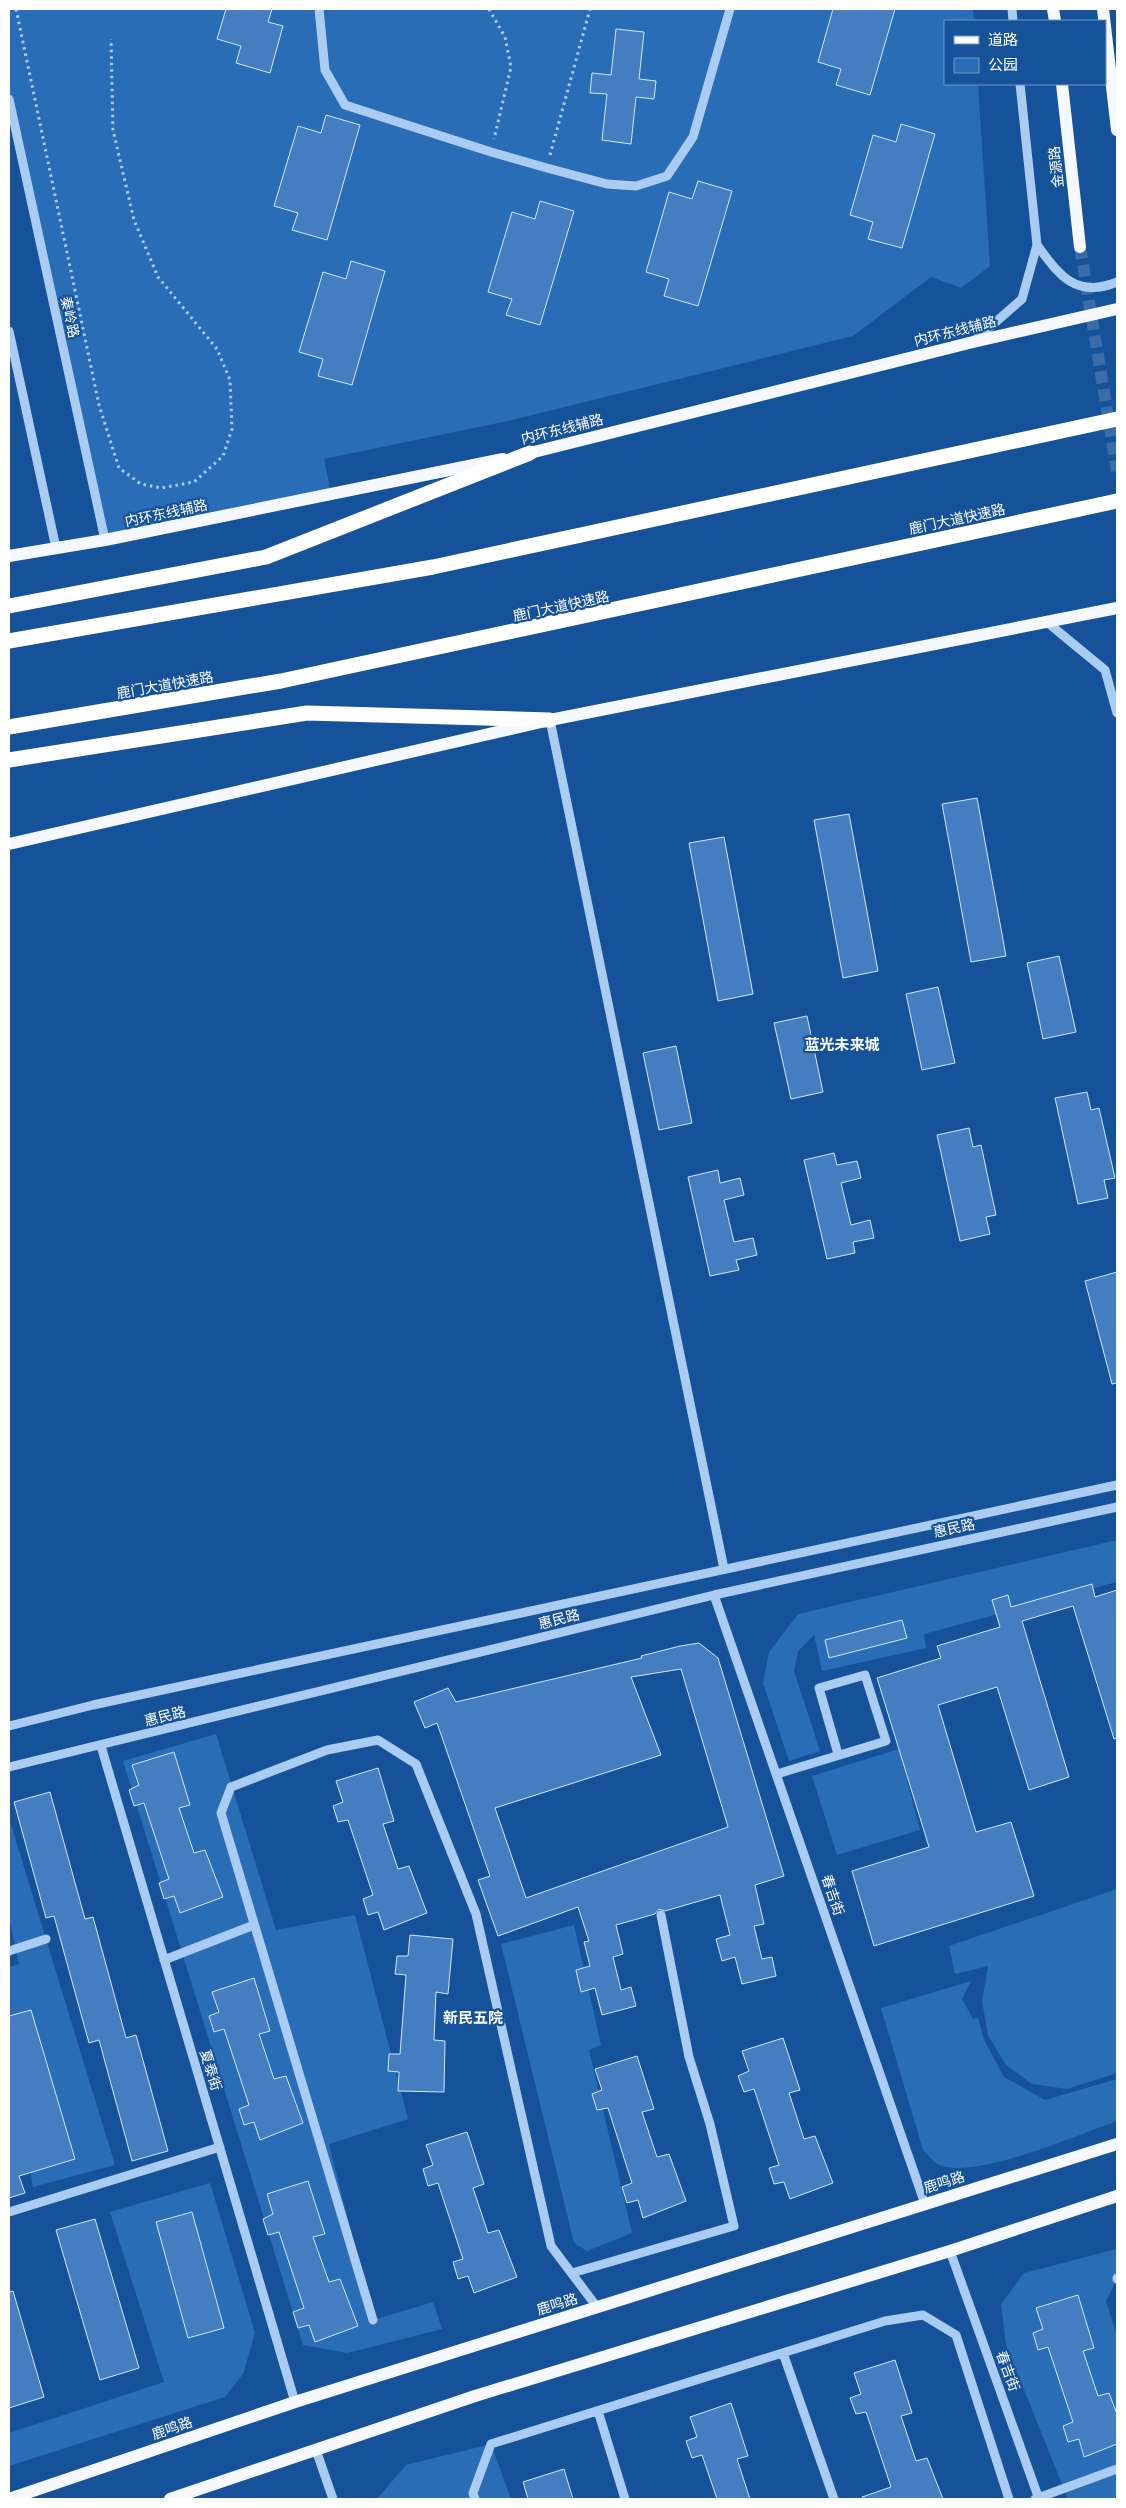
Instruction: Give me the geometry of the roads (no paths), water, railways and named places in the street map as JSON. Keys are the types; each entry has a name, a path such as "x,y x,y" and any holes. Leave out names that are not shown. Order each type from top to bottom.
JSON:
{"highway":[{"path":"9,640 434,567 1117,419"},
{"path":"9,606 266,557 530,453"},
{"name":"鹿门大道快速路","path":"9,727 290,680 1117,501"},
{"path":"9,760 307,713 550,720"}],"main road":[{"path":"1106,28 1117,130"},
{"name":"金源路","path":"1062,85 1080,247"},
{"name":"内环东线辅路","path":"9,556 105,540 530,453 973,342 1117,309"},
{"path":"9,844 550,720 1117,608"},
{"name":"鹿鸣路","path":"9,2499 296,2402 1117,2144"},
{"path":"170,2499 476,2396 950,2251 1117,2196"}],"street":[{"path":"318,9 325,70 345,105 547,168 607,184 636,186 667,176 693,137 730,9"},
{"path":"973,342 1022,298 1038,245 1020,85"},
{"name":"秦岭路","path":"9,99 105,540"},
{"path":"1038,245 1059,275 1086,289 1117,282"},
{"path":"9,331 56,548"},
{"path":"1048,623 1105,670 1117,711"},
{"path":"550,720 724,1570"},
{"name":"惠民路","path":"9,1726 93,1705 1117,1485"},
{"name":"惠民路","path":"9,1767 714,1595 1117,1507"},
{"name":"春吉街","path":"714,1595 925,2204"},
{"path":"777,1774 886,1741 865,1675 819,1688 838,1754"},
{"path":"373,2320 221,1813 231,1787 326,1750 378,1740 416,1764 476,1914 551,2246 596,2307"},
{"name":"夏泰街","path":"101,1746 296,2402"},
{"path":"572,2273 734,2226 710,2124 689,2058 661,1915"},
{"path":"164,1960 254,1925"},
{"path":"9,1950 46,1939"},
{"path":"9,2212 220,2147"},
{"name":"春吉街","path":"950,2251 1038,2499"},
{"path":"475,2499 473,2493 491,2444 885,2321 923,2315 956,2334 1009,2499"},
{"path":"783,2353 834,2499"},
{"path":"598,2411 625,2499"},
{"path":"316,2450 333,2499"},
{"path":"1038,2499 1117,2468"}],"tunnel":[{"path":"1080,247 1117,471"}],"district":[{"name":"蓝光未来城","path":"842,1045"},
{"name":"新民五院","path":"473,2018"}]}
